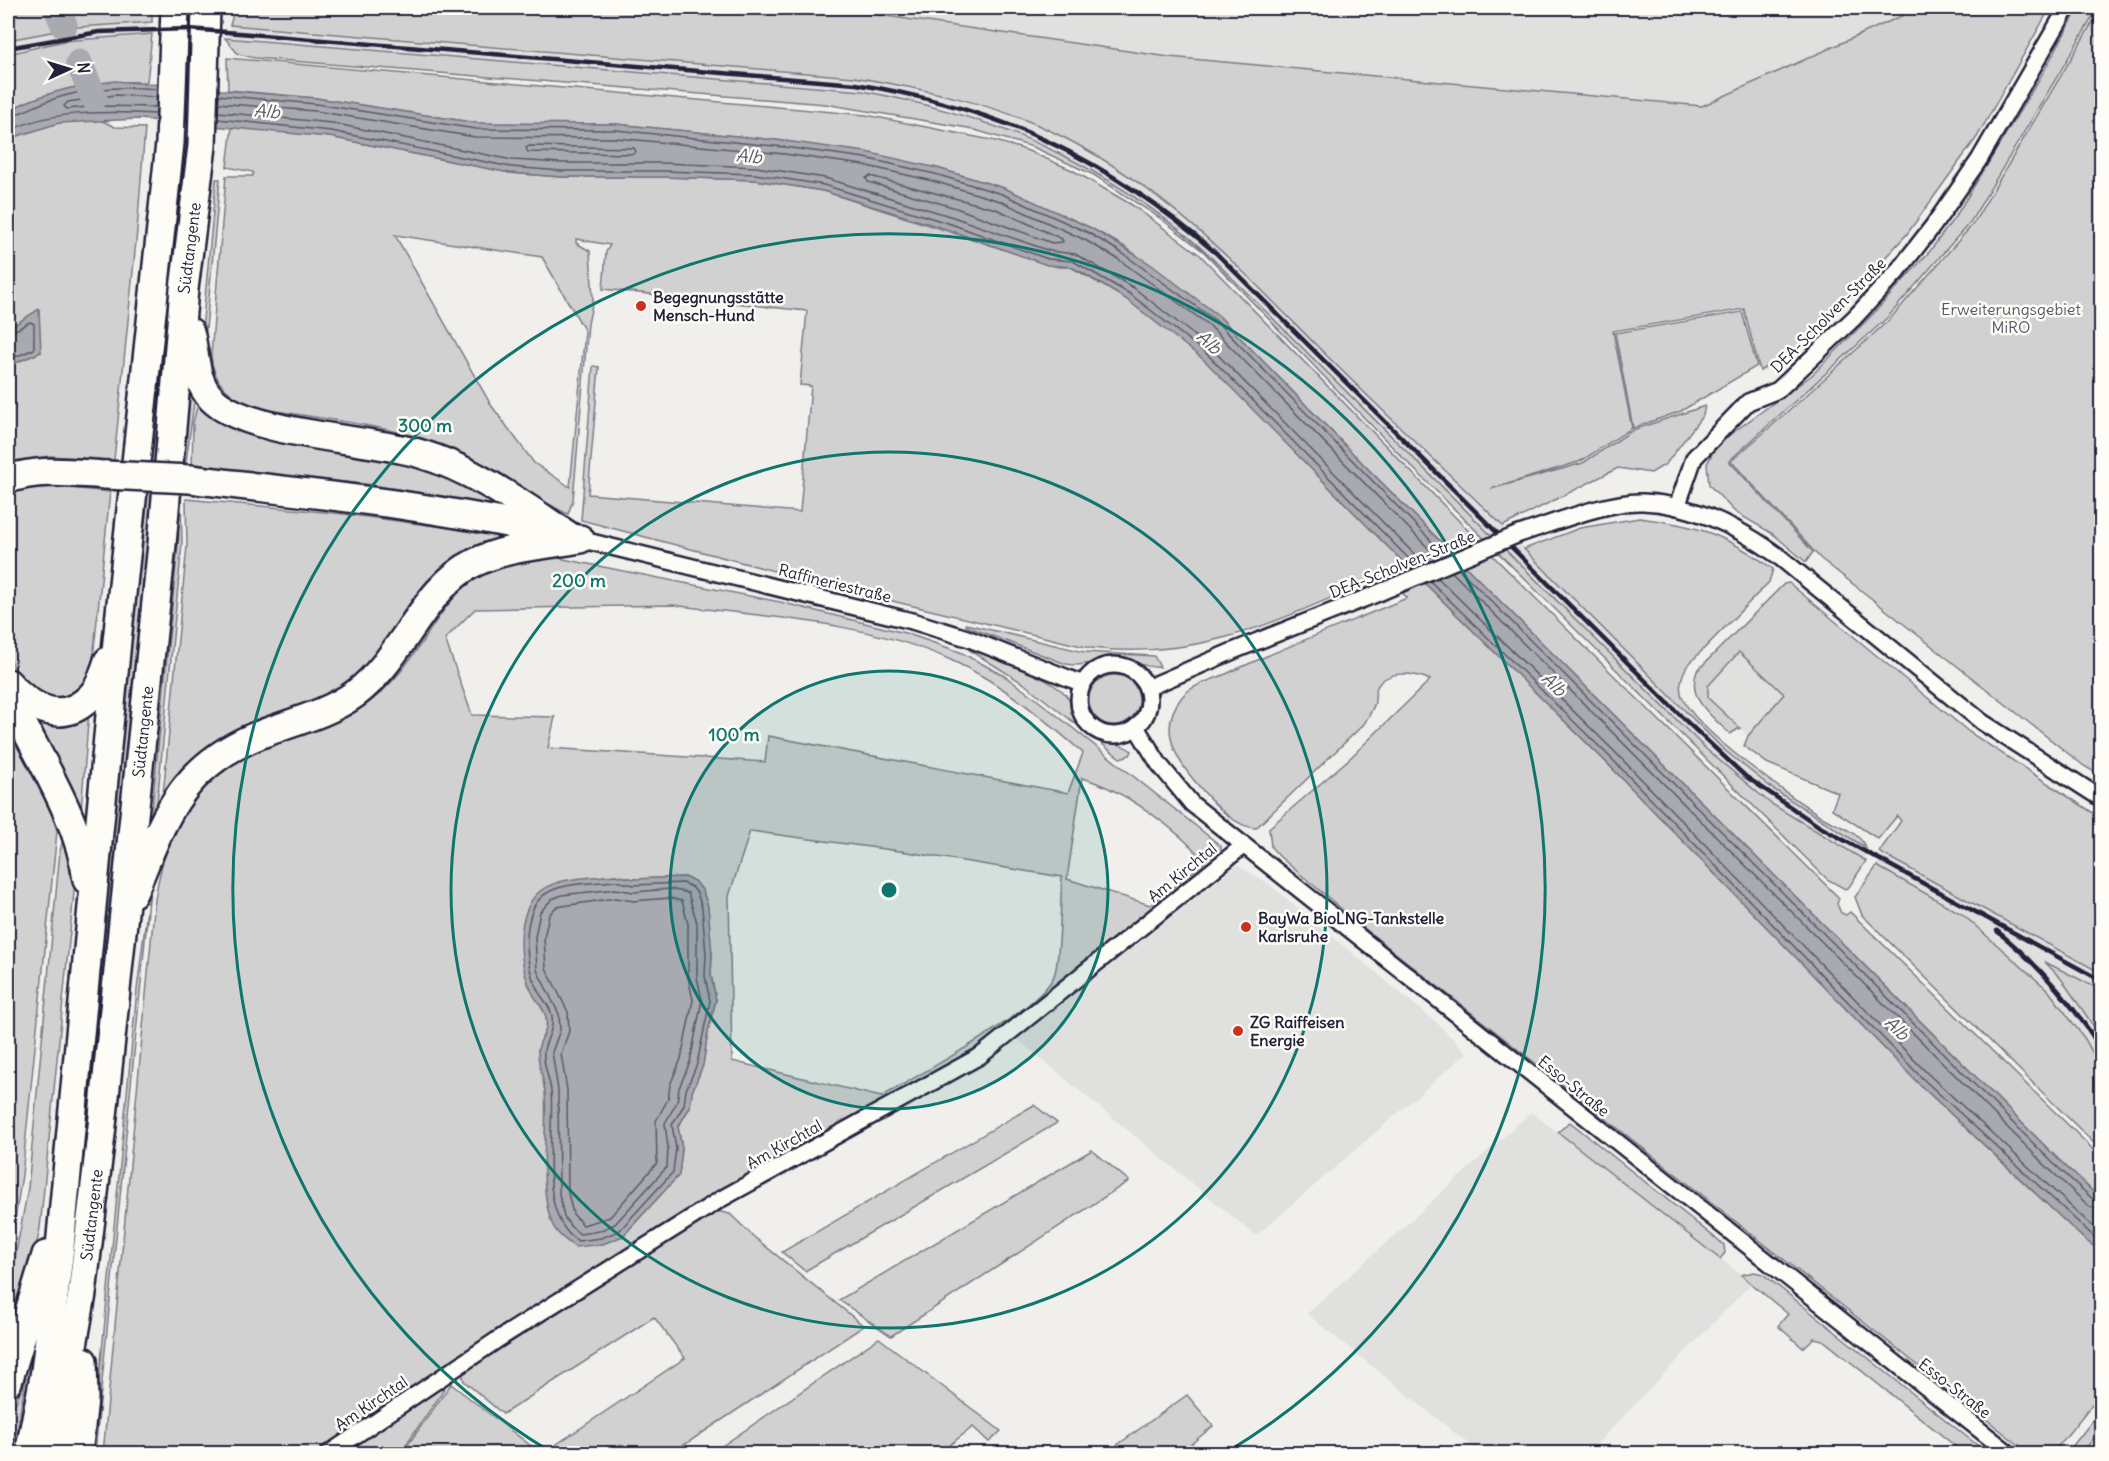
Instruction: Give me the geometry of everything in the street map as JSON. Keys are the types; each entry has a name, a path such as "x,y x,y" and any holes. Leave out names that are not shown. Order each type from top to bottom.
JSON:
{"highway":[{"name":"Südtangente","path":"29,1454 54,1304 67,1179 117,641 170,143 175,68 175,8"},
{"name":"Südtangente","path":"54,1454 82,1294 162,544 183,306 202,146 206,8"},
{"path":"183,306 201,385 212,399 235,415 264,424 421,453 472,476 576,538"},
{"path":"8,479 42,472 190,479 419,508 500,521 576,538"},
{"path":"122,922 160,828 174,801 188,782 219,754 336,705 356,693 400,646 439,593 472,564 518,547 576,538"},
{"path":"8,682 24,701 37,707 59,711 71,709 94,693 117,641"},
{"path":"8,694 83,852 92,921"},
{"path":"8,1382 67,1179"},
{"path":"78,1454 84,1398 82,1294"}],"street":[{"name":"DEA-Scholven-Straße","path":"1677,507 1694,458 1748,402 1778,390 1854,318 1897,272 1933,226 1979,160 2067,8"},
{"name":"DEA-Scholven-Straße","path":"1147,688 1519,534 1586,512 1641,501 1677,507 1743,531 1982,722 2102,799"},
{"name":"Raffineriestraße","path":"576,538 912,621 966,638 1083,684"},
{"path":"1111,665 1133,670 1147,688 1149,702 1145,716 1136,727 1114,735 1102,733 1084,718 1080,707 1083,684 1090,675 1111,665"},
{"name":"Esso-Straße","path":"1136,727 1147,747 1183,795 1243,846 2010,1454"},
{"name":"Am Kirchtal","path":"328,1454 497,1340 721,1200 980,1056 1243,846"}],"shaded area":[{"path":"804,8 1919,8 1702,106 1169,57 865,13"},
{"path":"148,22 149,34 64,41 8,54 8,40 78,27"},
{"path":"230,25 854,77 891,83 993,108 1060,135 1132,177 1226,253 1503,526 1706,733 1745,767 1825,824 1866,848 1866,861 1770,803 1706,749 1207,253 1135,196 1054,149 942,107 862,91 229,38"},
{"path":"1739,652 1784,694 1748,736 1708,698 1708,686"},
{"path":"1879,852 2101,973 2101,990 2046,963 2079,1002 2101,1037 2101,1068 2085,1039 1962,914 1877,866"},
{"path":"1237,865 1268,883 1438,1024 1467,1053 1256,1236 1017,1039"},
{"path":"1531,1112 1752,1283 1588,1453 1480,1453 1307,1314"}],"green space":[{"path":"8,8 152,8 152,22 78,27 8,40"},
{"path":"235,8 804,8 865,13 1169,57 1702,106 1919,8 2050,8 1977,137 1907,234 1809,340 1760,371 1744,309 1613,331 1632,428 1581,461 1491,489 1583,463 1633,430 1705,406 1703,415 1666,464 1651,473 1618,468 1503,526 1199,231 1135,180 1039,125 961,99 854,77 230,25"},
{"path":"2079,8 2098,8 1971,221 1888,317 1729,461 1813,552 1806,562 1773,534 1735,512 1709,485 1707,464 1717,444 1812,375 1874,313 1930,251 1957,214 2041,76"},
{"name":"Erweiterungsgebiet MiRO","path":"2101,8 2101,776 2084,766 1820,558 1731,461 1890,319 1973,224"},
{"path":"152,34 147,82 111,82 75,87 41,96 8,111 8,54 64,41"},
{"path":"225,38 862,91 911,101 1003,129 1088,168 1168,221 1207,253 1706,749 1770,803 1866,861 1849,887 1845,889 1827,879 1403,458 1204,252 1160,218 1094,175 1033,147 968,128 825,104 255,58 238,54"},
{"path":"227,58 866,115 996,141 1026,150 1072,170 1132,205 1200,255 1497,560 1839,898 1837,904 1841,913 1846,915 1850,912 2101,1157 2101,1199 2058,1159 1374,475 1219,316 1125,247 1091,228 1004,188 937,168 785,141 616,124 477,123 316,98 228,90"},
{"path":"98,119 115,127 145,128 114,460 50,456 8,462 8,366 41,352 11,328 8,329 8,139 58,123"},
{"path":"232,127 330,137 510,173 561,177 755,180 823,191 1058,267 1071,267 1126,299 1204,359 1383,542 1605,761 1917,1082 2085,1240 2101,1251 2101,1393 2053,1453 2029,1453 1369,932 1280,857 1271,847 1269,828 1349,759 1430,680 1401,674 1381,681 1376,689 1373,708 1364,724 1256,828 1229,817 1206,794 1186,770 1171,740 1171,718 1182,697 1202,683 1407,598 1385,574 1277,620 1207,642 1170,648 1132,650 1090,648 850,591 581,520 593,366 599,367 588,494 800,512 811,386 800,385 807,311 603,289 606,252 610,245 576,239 576,243 590,251 593,300 588,324 573,500 568,514 464,454 426,439 379,428 255,407 230,394 219,381 212,365 226,176 253,176 253,172 227,167","holes":["395,235 542,257 585,331 570,487 534,463 491,405"]},
{"path":"179,139 187,140 106,972 90,1103 89,1067"},
{"path":"216,179 220,179 205,339 201,342"},
{"path":"1742,312 1757,366 1681,411 1633,428 1615,333"},
{"path":"189,382 196,388 181,499 182,544 155,824 150,829 179,536 178,505"},
{"path":"199,399 430,463 505,507 366,484 192,468 193,423"},
{"path":"59,487 110,492 92,669 80,688 73,693 58,697 40,693 24,681 13,665 6,641 8,494 26,488"},
{"path":"186,499 344,514 482,532 508,538 378,665 162,805 187,546"},
{"path":"1639,518 1678,524 1710,533 1740,547 1773,569 1769,582 1687,666 1681,681 1682,697 1690,711 1705,727 1745,762 1822,817 1853,833 1866,848 1773,789 1723,749 1524,549 1580,528"},
{"path":"553,557 780,602 905,633 960,652 1003,675 1035,698 1221,846 1220,856 999,1034 973,1052 461,1356 319,1453 103,1454 155,899 161,870 175,828 190,802 216,773 258,751 348,716 368,703 393,681 444,610 462,590 484,573 514,562","holes":["672,605 815,622 886,637 953,661 988,680 1037,714 1083,753 1068,793 768,736 765,762 548,748 555,717 472,715 445,639 475,609","1082,778 1115,791 1149,812 1181,837 1205,862 1150,905 1067,879","750,831 907,852 1062,877 1055,973 1046,988 1005,1022 949,1058 881,1097 732,1061 729,896","615,875 634,879 685,877 696,882 703,891 712,954 711,975 716,1000 703,1065 692,1092 690,1107 678,1127 682,1149 679,1175 623,1236 545,1091 538,1050 547,1027 546,1015 533,994 558,882"]},
{"path":"1789,583 1969,732 2101,818 2101,973 1879,852 1901,821 1897,816 1878,839 1832,809 1838,793 1767,763 1744,746 1748,736 1784,694 1739,652 1708,686 1708,698 1740,728 1730,734 1709,714 1695,690 1697,671 1784,584"},
{"path":"966,624 1084,652 1154,656 1160,667 1118,658 1081,665 1066,664 966,626"},
{"path":"968,649 1017,667 1053,684 1067,696 1087,732 1127,748 1132,751 1130,755 1120,758 1023,683"},
{"path":"1114,675 1128,679 1135,686 1139,700 1135,714 1128,721 1114,725 1100,721 1093,714 1089,700 1093,686 1100,679"},
{"path":"89,710 81,812 28,714"},
{"path":"8,723 53,817 57,831 22,1175 8,1264"},
{"path":"64,837 75,882 40,1228 8,1359 8,1296 28,1188 60,851"},
{"path":"1877,866 1962,914 2048,990 2085,1039 2101,1068 2101,1150 1862,915 1855,897"},
{"path":"152,869 95,1453 92,1454 137,990"},
{"path":"2045,962 2101,990 2101,1037 2062,980"},
{"path":"1034,1105 1057,1123 805,1271 782,1252"},
{"path":"1570,1122 1724,1245 1725,1253 1720,1259 1558,1132"},
{"path":"1092,1150 1129,1181 891,1336 839,1300"},
{"path":"716,1211 730,1214 754,1237 864,1326 672,1453 553,1454 548,1450 685,1358 654,1317 503,1414 464,1381 462,1372"},
{"path":"1754,1272 1763,1274 1987,1453 1964,1453 1823,1340 1814,1338 1803,1348 1778,1326 1788,1314 1741,1275"},
{"path":"879,1338 1001,1431 989,1442 973,1427 939,1453 712,1453"},
{"path":"26,1377 17,1431 8,1443 8,1422"},
{"path":"451,1384 540,1453 402,1453"},
{"path":"442,1387 444,1390 400,1453 344,1453"},
{"path":"1187,1395 1213,1426 1180,1453 1106,1453"},
{"path":"2101,1410 2101,1429 2082,1453 2067,1453"}],"water":[{"name":"Alb","path":"115,81 316,98 477,123 616,124 785,141 866,152 937,168 1004,188 1091,228 1149,263 1219,316 1374,475 2058,1159 2101,1199 2101,1251 2085,1240 1917,1082 1605,761 1383,542 1204,360 1126,299 1081,272 1071,267 1047,265 949,230 823,191 755,180 561,177 510,173 330,137 139,119 59,123 8,139 8,111 33,99 60,91"},
{"path":"39,309 41,352 8,366 8,329"},
{"path":"615,875 634,879 685,877 696,882 703,891 708,906 712,954 711,975 716,1000 703,1065 692,1092 690,1107 678,1127 682,1149 679,1175 623,1236 603,1244 575,1247 555,1229 547,1206 544,1174 546,1109 538,1052 547,1023 525,973 521,950 522,926 529,905 544,888 566,880"}],"waterway":[{"path":"57,8 64,25"},
{"path":"79,63 94,98"}],"railway":[{"path":"8,48 99,32 189,29 856,84 958,107 1049,142 1092,164 1134,190 1175,219 1216,253 1687,722 1745,776 1820,827 2102,981"},
{"path":"1997,931 2027,957 2054,986 2102,1050"}],"place":[{"name":"Begegnungsstätte Mensch-Hund","path":"641,306"},
{"name":"BayWa BioLNG-Tankstelle Karlsruhe","path":"1246,927"},
{"name":"ZG Raiffeisen Energie","path":"1238,1031"}]}
